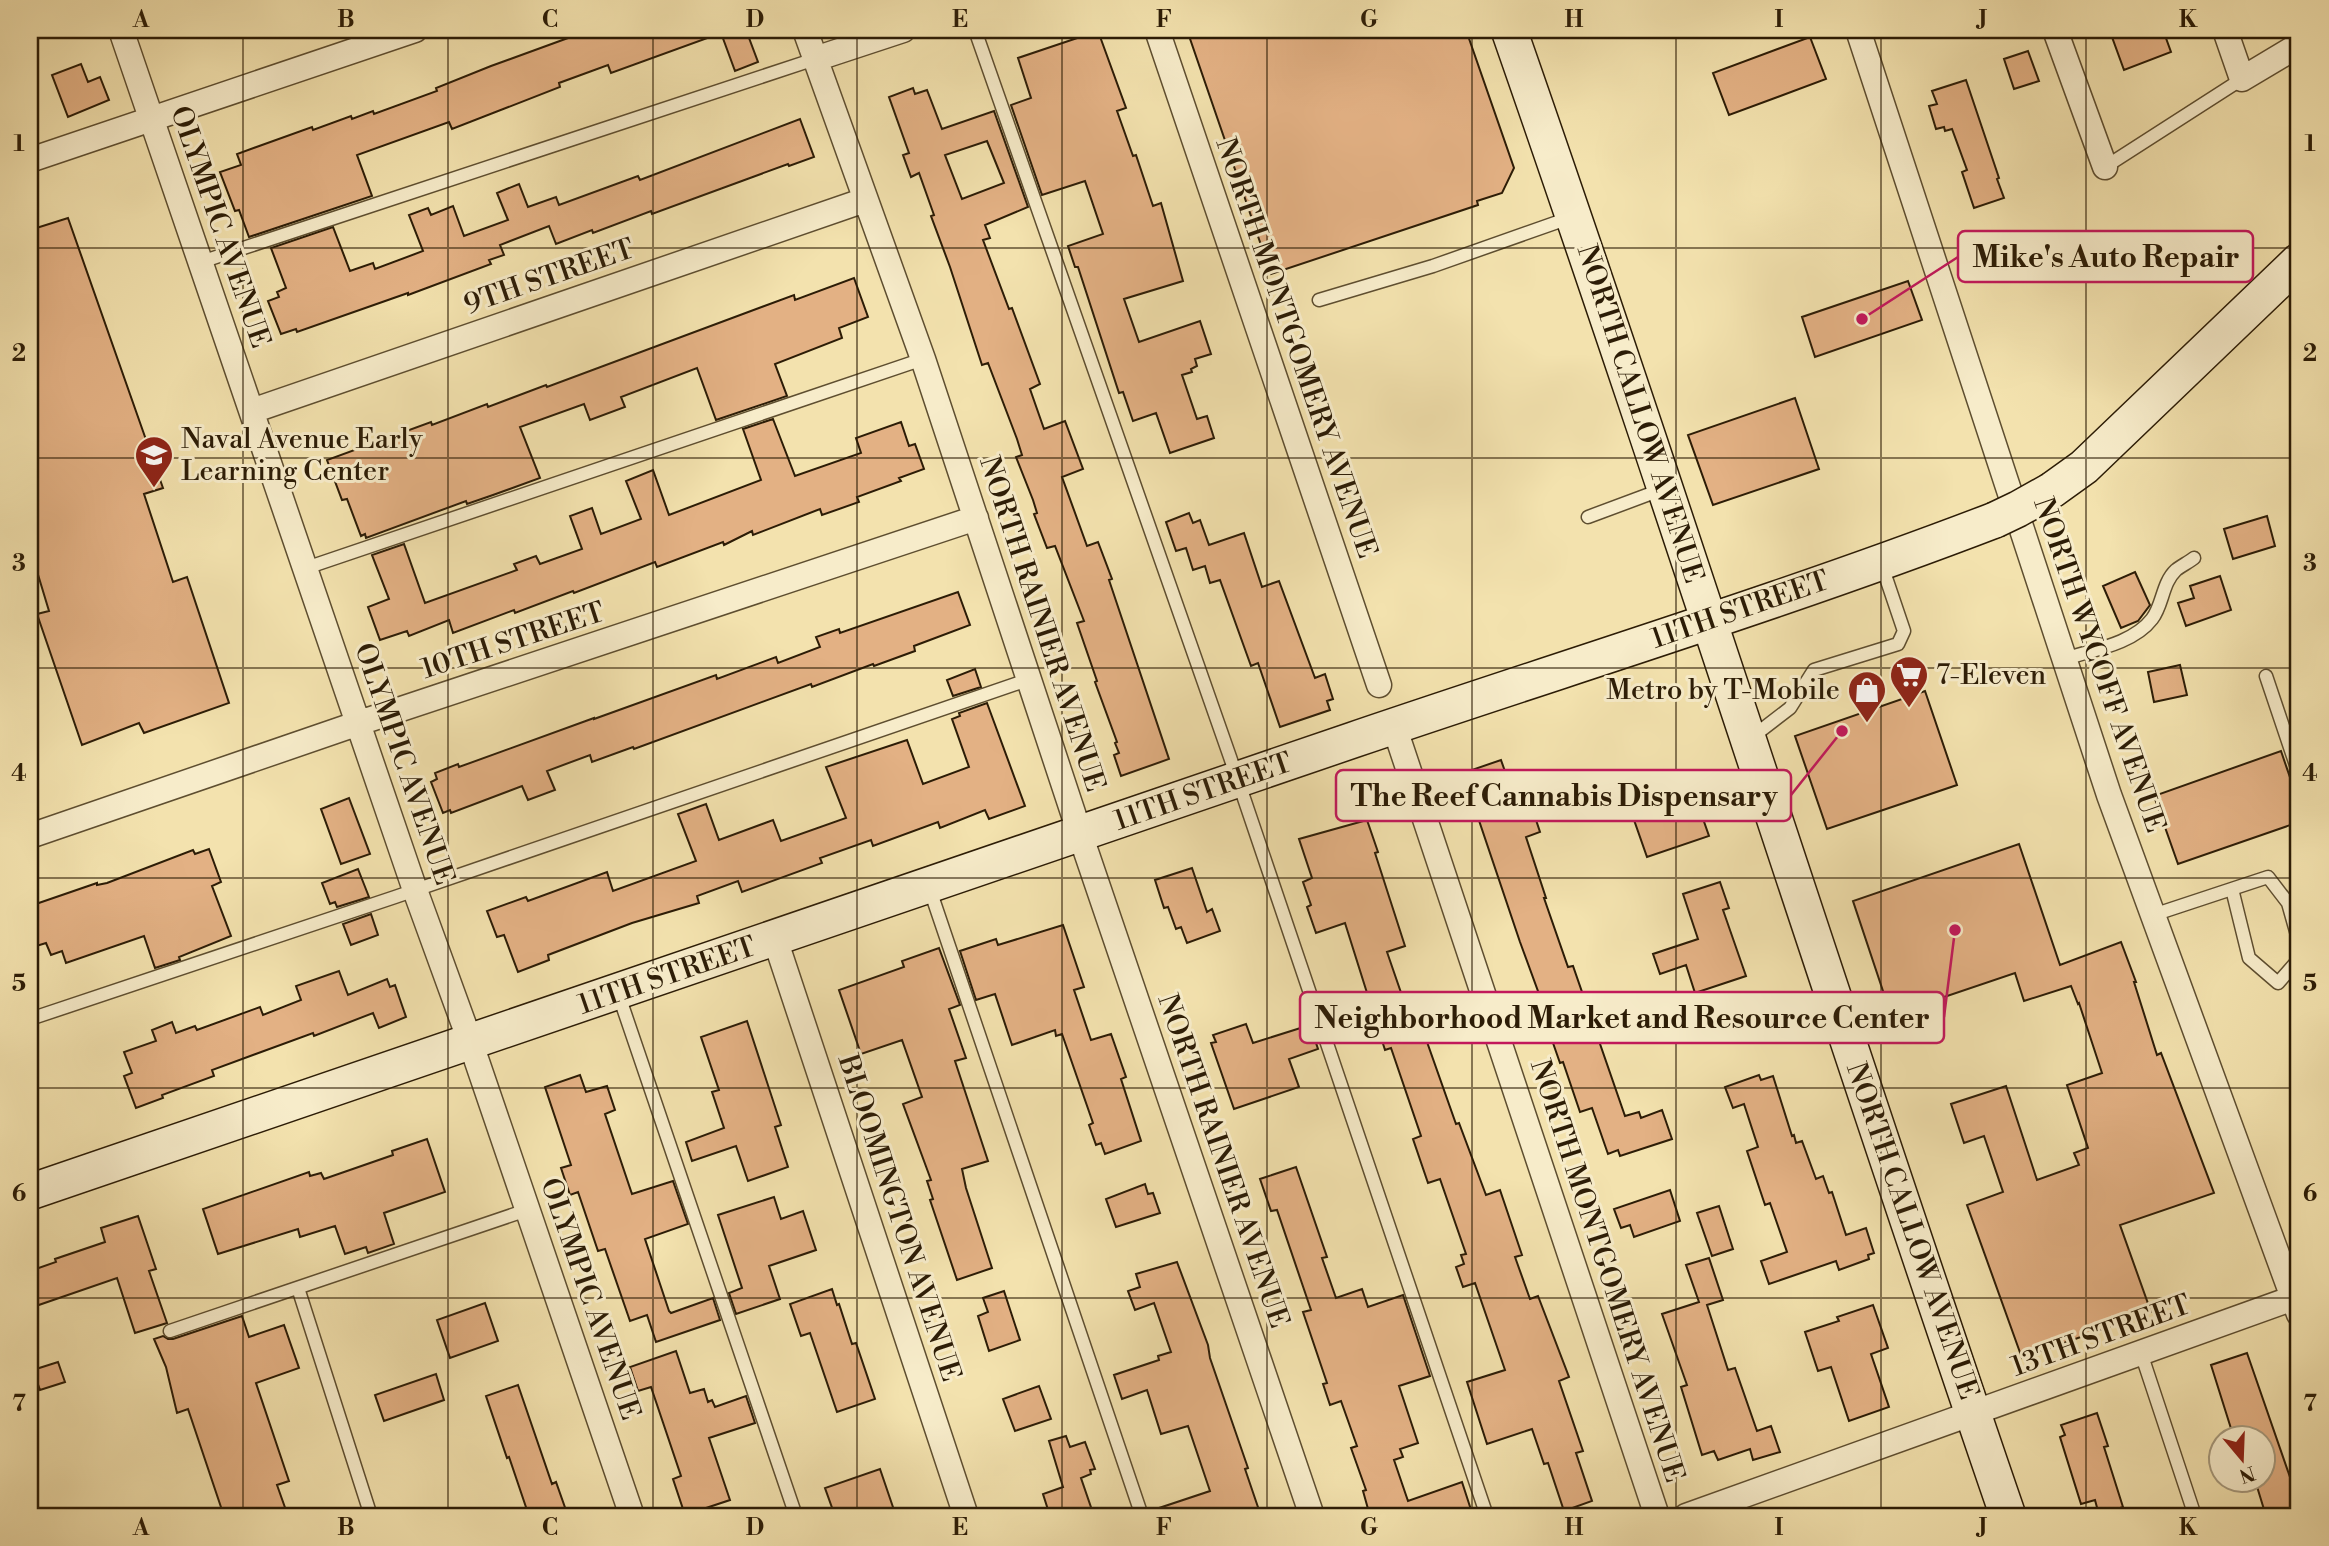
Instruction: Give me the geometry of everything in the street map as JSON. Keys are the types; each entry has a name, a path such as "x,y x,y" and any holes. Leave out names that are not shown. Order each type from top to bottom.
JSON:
{"main road":[{"name":"NORTH CALLOW AVENUE","path":"1509,30 1574,216 2008,1516"},
{"name":"11TH STREET","path":"30,1192 1709,621 1995,520 2052,490 2093,459 2299,261"}],"street":[{"name":"OLYMPIC AVENUE","path":"121,30 415,890 471,1044 625,1514"},
{"path":"30,160 415,30"},
{"name":"NORTH RAINIER AVENUE","path":"805,30 923,359 1080,834 1312,1516"},
{"path":"815,59 903,30"},
{"name":"NORTH MONTGOMERY AVENUE","path":"1157,30 1379,685"},
{"name":"NORTH WYCOFF AVENUE","path":"1858,30 2109,795 2298,1302"},
{"path":"2056,30 2105,167"},
{"path":"2225,30 2242,79 2299,45"},
{"name":"9TH STREET","path":"252,411 865,200"},
{"name":"10TH STREET","path":"30,836 359,723 976,519"},
{"name":"NORTH MONTGOMERY AVENUE","path":"1394,726 1657,1516"},
{"name":"BLOOMINGTON AVENUE","path":"775,939 967,1516"},
{"name":"13TH STREET","path":"1686,1516 2141,1353 2298,1302"}],"lane":[{"path":"975,30 1238,780 1487,1516"},
{"path":"201,262 815,59"},
{"path":"2105,167 2242,79"},
{"path":"1319,300 1433,266 1574,216"},
{"path":"306,568 923,359"},
{"path":"1588,517 1664,488"},
{"path":"2064,659 2140,631 2153,618 2175,572 2194,558"},
{"path":"1748,741 1790,708 1814,670 1898,644 1904,631 1881,562"},
{"path":"2266,676 2299,774"},
{"path":"30,1019 1030,679"},
{"path":"2152,915 2268,877 2288,903 2299,942"},
{"path":"929,886 1142,1516"},
{"path":"2232,889 2249,958 2278,983 2299,959"},
{"path":"618,993 796,1516"},
{"path":"170,1331 527,1210"},
{"path":"298,1288 371,1516"},
{"path":"2141,1353 2195,1516"}],"building":[{"path":"597,30 746,30 758,62 735,71 721,33 611,73 608,65 559,83 560,87 452,129 449,122 357,155 372,196 249,237 239,210 235,211 220,172 241,165 237,154 312,127 313,130 373,111 374,114 437,91 436,88 491,66"},
{"path":"1187,30 1466,30 1514,168 1502,193 1477,201 1478,205 1271,274"},
{"path":"2130,30 2163,30 2171,52 2124,70 2112,37"},
{"path":"1098,31 1126,108 1117,111 1133,156 1136,155 1153,206 1161,203 1183,281 1124,299 1139,342 1200,321 1211,354 1195,359 1197,366 1191,369 1192,372 1182,375 1197,419 1207,416 1214,438 1170,453 1156,413 1133,421 1123,392 1119,393 1078,267 1075,267 1068,246 1103,234 1085,181 1042,195 1011,105 1031,98 1018,58"},
{"path":"1810,37 1826,79 1729,115 1713,73"},
{"path":"2028,51 2039,81 2014,89 2004,59"},
{"path":"81,64 88,82 100,77 109,100 68,117 52,75"},
{"path":"1966,80 2004,198 1974,208 1962,172 1967,170 1952,129 1936,129 1929,106 1937,104 1932,91"},
{"path":"913,88 915,94 927,90 942,129 994,111 1028,207 985,225 990,238 983,240 1040,384 1030,389 1044,429 1065,421 1083,469 1062,477 1087,546 1098,542 1169,759 1121,776 1114,755 1119,753 1115,743 1117,742 1077,623 1084,621 1055,546 1047,548 1034,514 1037,513 1033,500 1016,457 1022,455 1017,439 988,363 982,365 919,173 911,177 903,155 909,153 889,97","holes":["987,141 1004,183 962,199 945,155"]},
{"path":"800,119 814,157 652,214 651,211 556,244 549,226 500,245 504,255 489,260 491,264 297,332 296,329 281,334 268,301 279,297 277,292 286,288 271,248 333,227 350,271 373,263 375,269 423,251 409,215 428,208 431,215 453,206 464,236 508,220 497,193 519,184 528,207 556,197 559,205 638,176 640,180"},
{"path":"68,218 163,488 144,494 173,582 187,577 229,703 144,733 139,723 82,745 37,614 49,611 30,548 30,230"},
{"path":"854,278 868,317 839,328 842,338 775,364 787,396 716,420 697,368 621,397 625,407 590,420 584,404 520,427 540,478 467,504 466,501 366,538 365,534 361,536 347,499 342,500 327,460 431,422 432,425 487,404 488,407 546,385 547,387 794,295 795,300"},
{"path":"1908,281 1922,320 1815,357 1802,317"},
{"path":"1795,398 1819,469 1713,505 1688,435"},
{"path":"773,419 795,476 861,453 856,438 901,422 909,446 915,444 924,469 899,478 901,481 857,497 859,502 822,515 820,509 753,535 752,531 724,545 723,542 657,567 655,562 574,593 573,591 515,613 514,610 453,633 449,620 409,636 407,631 380,640 368,607 389,599 372,555 404,544 425,603 517,570 514,564 536,556 540,564 582,549 570,516 592,508 601,534 641,519 626,481 653,470 669,515 761,480 743,429"},
{"path":"1189,513 1193,523 1200,520 1209,545 1244,533 1262,587 1279,581 1315,678 1325,674 1333,699 1327,701 1330,710 1280,727 1258,663 1251,666 1220,580 1210,583 1205,566 1193,570 1186,548 1176,551 1166,522"},
{"path":"2267,516 2275,546 2233,559 2224,529"},
{"path":"2135,572 2150,605 2138,621 2121,628 2103,586"},
{"path":"2220,576 2231,610 2186,626 2178,603 2194,598 2190,586"},
{"path":"958,592 970,625 914,646 915,651 812,687 811,684 634,749 633,747 592,762 590,755 547,771 555,790 528,800 522,786 451,813 450,810 443,813 431,782 437,779 435,773 458,764 459,767 716,675 717,679 776,657 778,663 820,647 816,637 839,629 840,633"},
{"path":"2180,665 2187,695 2154,702 2148,672"},
{"path":"975,669 981,687 953,696 947,680"},
{"path":"1925,691 1957,785 1827,829 1795,736"},
{"path":"987,703 1025,806 989,819 985,810 940,828 938,822 873,846 871,840 820,858 822,863 742,892 738,881 697,896 699,903 632,923 548,955 549,960 518,972 504,935 497,937 487,911 526,897 528,901 607,872 613,891 696,861 678,814 706,804 719,840 773,820 781,841 846,818 826,767 907,740 923,784 969,767 952,719 960,716 959,713"},
{"path":"2281,751 2299,804 2299,822 2178,864 2154,796"},
{"path":"1501,760 1516,803 1529,799 1540,832 1526,837 1544,898 1568,967 1573,966 1625,1116 1639,1112 1641,1118 1662,1110 1672,1139 1620,1156 1618,1150 1608,1154 1592,1108 1580,1112 1563,1062 1560,1063 1553,1043 1560,1041 1520,942 1463,773"},
{"path":"1695,796 1709,836 1647,857 1633,817"},
{"path":"349,798 370,854 341,864 321,809"},
{"path":"1367,820 1405,946 1387,952 1407,1010 1415,1008 1456,1124 1459,1123 1486,1195 1500,1190 1522,1255 1515,1257 1530,1299 1538,1296 1569,1377 1559,1381 1583,1451 1576,1453 1592,1501 1564,1511 1548,1463 1544,1464 1532,1429 1487,1444 1467,1382 1505,1370 1475,1283 1463,1287 1456,1267 1464,1264 1461,1255 1466,1254 1440,1179 1428,1183 1413,1139 1421,1136 1391,1048 1385,1050 1345,923 1316,933 1307,907 1311,905 1303,882 1312,878 1299,839"},
{"path":"2019,844 2060,965 2121,942 2136,982 2157,1055 2161,1053 2214,1193 2120,1225 2151,1312 2022,1358 1967,1205 2003,1192 1984,1136 1964,1143 1951,1104 2006,1086 2037,1180 2079,1165 2074,1153 2088,1148 2067,1085 2102,1073 2079,1003 2071,986 2024,1001 2015,973 1891,1015 1853,901"},
{"path":"209,849 221,882 212,886 231,936 179,957 180,960 155,968 144,936 66,963 62,951 51,955 46,943 30,948 30,906 97,883 107,883 193,850 195,854"},
{"path":"1192,868 1207,912 1212,909 1220,931 1187,943 1181,927 1176,929 1168,907 1164,908 1155,880"},
{"path":"358,869 369,897 337,907 335,902 330,904 322,883"},
{"path":"1720,882 1729,908 1723,910 1746,976 1695,993 1686,965 1660,974 1653,954 1698,939 1683,894"},
{"path":"371,914 378,935 351,945 343,924"},
{"path":"1063,925 1084,987 1074,990 1091,1040 1111,1034 1126,1077 1121,1079 1141,1141 1105,1154 1101,1143 1096,1145 1089,1125 1093,1123 1062,1034 1056,1036 1055,1030 1012,1045 995,994 976,1000 960,951 996,939 998,945"},
{"path":"939,948 960,1005 949,1009 966,1058 955,1061 988,1161 962,1169 992,1268 957,1280 930,1200 933,1199 927,1181 931,1180 903,1104 922,1097 902,1040 861,1054 839,990 904,967 902,961"},
{"path":"339,971 348,995 387,979 390,987 395,985 406,1017 379,1028 373,1013 314,1036 313,1033 212,1070 214,1076 162,1095 163,1098 136,1108 124,1076 132,1073 124,1052 156,1041 152,1030 172,1022 176,1033 195,1026 197,1030 260,1007 263,1015 301,1000 296,986"},
{"path":"747,1021 781,1125 775,1127 788,1167 748,1181 736,1146 692,1161 686,1142 724,1128 712,1092 719,1090 701,1037"},
{"path":"1246,1024 1253,1043 1310,1025 1318,1049 1289,1059 1299,1087 1234,1109 1211,1043 1216,1042 1213,1035"},
{"path":"580,1075 586,1092 607,1086 615,1110 605,1114 632,1194 673,1181 688,1224 645,1239 669,1311 671,1313 713,1298 720,1320 656,1342 647,1315 630,1321 605,1249 598,1251 578,1192 570,1195 561,1168 571,1165 545,1087"},
{"path":"1759,1075 1761,1080 1773,1076 1792,1136 1794,1135 1796,1143 1802,1141 1816,1179 1823,1176 1829,1193 1832,1192 1846,1235 1866,1228 1874,1253 1868,1255 1869,1259 1839,1270 1836,1261 1769,1284 1761,1261 1787,1252 1770,1203 1765,1205 1747,1151 1758,1147 1744,1104 1733,1108 1725,1087"},
{"path":"427,1139 445,1192 384,1213 394,1244 368,1253 366,1247 345,1254 335,1226 300,1237 298,1229 218,1254 203,1209 309,1172 310,1176 321,1173 324,1179 393,1155 392,1151"},
{"path":"1296,1167 1327,1257 1322,1258 1336,1298 1362,1289 1368,1307 1403,1295 1430,1376 1399,1386 1418,1443 1400,1449 1403,1457 1394,1460 1408,1501 1462,1482 1473,1516 1370,1516 1363,1491 1366,1490 1351,1448 1357,1446 1341,1401 1330,1405 1323,1384 1327,1383 1303,1312 1311,1310 1277,1210 1271,1211 1260,1179"},
{"path":"1145,1184 1148,1194 1153,1193 1160,1213 1116,1227 1106,1199"},
{"path":"1670,1190 1680,1221 1634,1237 1630,1225 1621,1228 1614,1209"},
{"path":"774,1197 781,1219 803,1211 816,1250 769,1266 780,1299 736,1314 729,1293 742,1288 718,1215"},
{"path":"1719,1206 1733,1249 1712,1256 1697,1213"},
{"path":"138,1216 156,1269 149,1271 167,1323 135,1333 117,1278 30,1308 30,1271 56,1262 55,1259 105,1242 101,1228"},
{"path":"1709,1258 1723,1300 1707,1305 1728,1370 1735,1368 1757,1431 1771,1426 1780,1452 1753,1460 1750,1449 1718,1460 1714,1451 1702,1455 1681,1387 1687,1385 1662,1314 1699,1302 1686,1265"},
{"path":"1177,1262 1208,1345 1261,1516 1151,1516 1150,1511 1210,1491 1188,1426 1161,1434 1147,1390 1122,1399 1114,1375 1159,1360 1158,1356 1171,1352 1154,1303 1135,1310 1128,1291 1140,1287 1136,1274"},
{"path":"832,1289 852,1344 856,1343 875,1399 837,1412 810,1333 801,1336 790,1304"},
{"path":"1004,1291 1020,1340 989,1351 978,1316 988,1312 983,1298"},
{"path":"485,1303 498,1341 450,1358 437,1320"},
{"path":"1873,1305 1888,1348 1871,1354 1889,1407 1849,1421 1831,1367 1818,1371 1805,1332 1839,1321 1837,1317"},
{"path":"242,1316 249,1337 284,1325 299,1368 256,1383 289,1481 277,1485 288,1516 224,1516 188,1409 177,1413 166,1367 154,1339 163,1336 173,1339"},
{"path":"676,1351 690,1393 704,1389 708,1402 712,1400 715,1407 746,1396 755,1423 709,1438 730,1500 685,1515 673,1479 681,1476 651,1387 638,1391 630,1367"},
{"path":"2247,1353 2272,1424 2230,1424 2211,1365"},
{"path":"58,1362 65,1382 40,1390 33,1370"},
{"path":"436,1374 444,1400 384,1421 375,1395"},
{"path":"518,1385 552,1484 556,1482 568,1516 529,1516 486,1396"},
{"path":"1039,1386 1051,1419 1015,1431 1003,1399"},
{"path":"2097,1413 2108,1446 2104,1447 2123,1507 2099,1515 2095,1500 2081,1504 2060,1437 2065,1435 2061,1425"},
{"path":"1066,1436 1070,1447 1085,1442 1095,1469 1081,1478 1094,1516 1050,1516 1043,1494 1063,1487 1049,1441"},
{"path":"2276,1437 2291,1480 2295,1479 2299,1511 2281,1516 2266,1516 2259,1494 2276,1494"},
{"path":"880,1469 896,1516 835,1516 825,1488"}],"place":[{"name":"Mike's Auto Repair","path":"1862,319"},
{"name":"Naval Avenue Early Learning Center","path":"154,489"},
{"name":"7-Eleven","path":"1909,709"},
{"name":"Metro by T-Mobile","path":"1867,724"},
{"name":"The Reef Cannabis Dispensary","path":"1842,731"},
{"name":"Neighborhood Market and Resource Center","path":"1955,930"}]}
